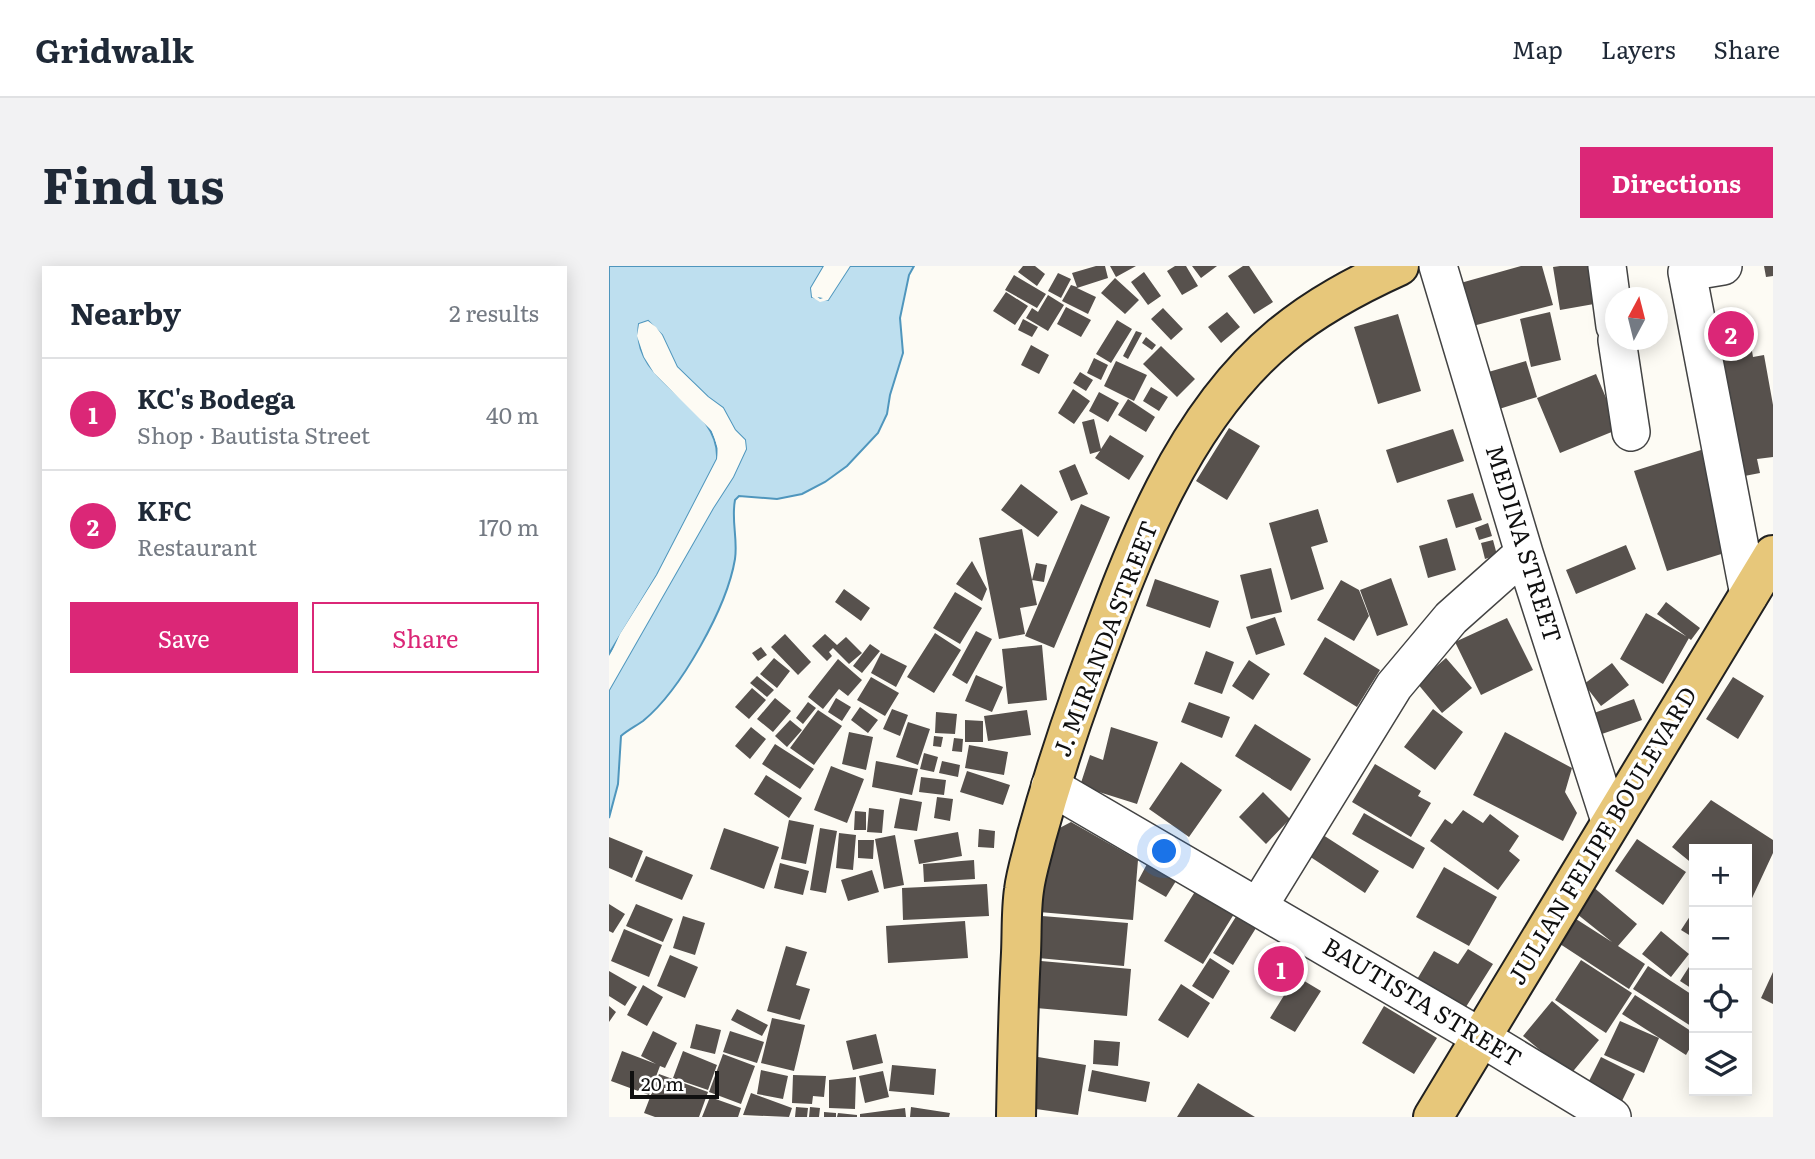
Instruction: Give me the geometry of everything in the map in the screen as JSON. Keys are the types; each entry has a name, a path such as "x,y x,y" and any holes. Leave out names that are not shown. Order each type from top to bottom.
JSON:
{"main road":[{"name":"J. MIRANDA STREET","path":"1016,1117 1024,888 1050,786 1125,577 1174,472 1235,382 1280,337 1327,302 1399,266"},
{"name":"JULIAN FELIPE BOULEVARD","path":"1433,1117 1773,555"}],"street":[{"name":"MEDINA STREET","path":"1438,266 1524,553 1610,821"},
{"path":"1607,266 1610,287"},
{"path":"1723,266 1687,272 1749,596"},
{"path":"1619,350 1631,432"},
{"path":"1258,907 1394,686 1451,618 1524,553"},
{"name":"BAUTISTA STREET","path":"1050,786 1612,1117"}],"water":[{"path":"609,266 824,266 811,288 812,297 828,300 850,266 914,266 909,275 900,318 903,353 887,414 878,433 847,466 802,494 777,499 739,496 735,500 735,559 723,600 687,669 672,689 643,721 621,736 618,784 609,818 609,690 733,477 746,449 745,440 735,430 723,408 677,367 662,335 648,321 639,324 640,345 647,363 705,422 714,439 717,459 657,575 609,654"}],"pier":[{"path":"824,266 828,266 815,289 815,295 820,299 826,297 846,266 850,266 828,300 820,302 812,297 811,288"},
{"path":"648,321 662,335 677,367 723,408 735,430 745,440 746,449 733,477 609,690 609,682 730,476 743,448 742,441 732,432 721,410 705,400 674,369 653,329 647,325 642,326 640,336 650,361 715,429 721,447 721,459 660,576 609,658 620,634 657,575 717,459 718,448 712,431 654,373 644,357 637,336 639,324"}],"building":[{"path":"1023,266 1035,266 1045,274 1037,286 1018,272"},
{"path":"1105,266 1108,278 1077,288 1096,297 1088,314 1062,301 1071,285 1077,287 1072,273"},
{"path":"1110,266 1136,266 1116,277"},
{"path":"1175,266 1186,266 1198,286 1182,295 1167,271"},
{"path":"1192,266 1217,266 1201,278"},
{"path":"1243,266 1249,266 1273,302 1254,314 1228,276"},
{"path":"1521,266 1542,266 1553,305 1469,327 1457,284"},
{"path":"1588,266 1594,304 1560,310 1553,267"},
{"path":"1764,266 1773,266 1773,276 1766,277"},
{"path":"1144,272 1161,296 1148,305 1131,282"},
{"path":"1058,273 1071,279 1061,298 1048,291"},
{"path":"1014,275 1046,294 1037,308 1005,290"},
{"path":"1115,278 1139,300 1125,314 1101,293"},
{"path":"1006,292 1028,306 1015,325 993,311"},
{"path":"1048,295 1064,305 1048,331 1026,318 1032,308 1038,312"},
{"path":"1066,307 1091,320 1081,337 1057,324"},
{"path":"1163,308 1183,329 1171,340 1151,319"},
{"path":"1227,312 1240,327 1221,343 1208,327"},
{"path":"1550,312 1561,360 1531,367 1520,319"},
{"path":"1398,314 1421,391 1378,404 1354,327"},
{"path":"1023,319 1038,327 1032,337 1018,330"},
{"path":"1117,320 1132,329 1111,363 1096,354"},
{"path":"1136,331 1142,333 1128,359 1123,356"},
{"path":"1146,337 1156,345 1152,350 1142,343"},
{"path":"1031,345 1049,355 1039,374 1021,365"},
{"path":"1751,345 1753,357 1764,355 1773,405 1773,457 1757,459 1760,473 1734,478 1721,351"},
{"path":"1161,346 1195,379 1177,397 1143,364"},
{"path":"1094,358 1108,365 1101,380 1087,373"},
{"path":"1116,361 1147,375 1134,401 1104,386"},
{"path":"1526,361 1537,397 1496,410 1485,373"},
{"path":"1080,372 1093,380 1086,391 1073,383"},
{"path":"1596,374 1619,429 1560,453 1537,398"},
{"path":"1151,387 1168,397 1159,411 1143,401"},
{"path":"1073,389 1090,401 1074,424 1058,413"},
{"path":"1099,392 1119,403 1108,422 1089,411"},
{"path":"1128,399 1155,417 1146,432 1118,415"},
{"path":"1094,419 1101,449 1110,435 1144,456 1129,480 1095,458 1100,451 1090,454 1082,422"},
{"path":"1229,428 1260,446 1227,500 1196,481"},
{"path":"1453,429 1464,461 1397,483 1386,450"},
{"path":"1701,450 1734,550 1667,571 1634,471"},
{"path":"1075,464 1088,494 1071,501 1059,471"},
{"path":"1021,484 1058,512 1038,537 1001,510"},
{"path":"1473,493 1482,520 1456,528 1447,500"},
{"path":"1081,504 1110,517 1054,648 1025,636"},
{"path":"1318,509 1328,542 1311,547 1324,589 1291,600 1269,523"},
{"path":"1488,523 1492,536 1479,540 1475,528"},
{"path":"1022,529 1037,605 1020,608 1025,634 999,639 979,538"},
{"path":"1447,538 1456,570 1428,578 1419,546"},
{"path":"1493,540 1497,555 1485,559 1481,543"},
{"path":"1626,545 1636,569 1576,594 1566,570"},
{"path":"972,561 987,589 982,601 956,584"},
{"path":"1036,563 1047,565 1044,582 1032,580"},
{"path":"1271,568 1282,612 1251,619 1240,575"},
{"path":"1391,578 1408,625 1377,636 1360,590"},
{"path":"1155,579 1219,601 1210,628 1146,606"},
{"path":"1341,580 1359,590 1369,616 1354,641 1317,620"},
{"path":"844,589 870,608 861,621 835,602"},
{"path":"955,592 982,608 960,644 933,628"},
{"path":"1666,602 1700,628 1691,640 1657,614"},
{"path":"1646,613 1689,638 1663,684 1620,659"},
{"path":"1275,617 1285,645 1256,655 1246,627"},
{"path":"1507,618 1533,670 1481,695 1455,642"},
{"path":"976,631 992,639 967,684 952,675"},
{"path":"935,633 961,650 934,693 907,677"},
{"path":"785,634 811,662 798,675 771,647"},
{"path":"825,634 837,645 846,637 862,653 849,664 833,648 829,652 832,656 827,661 812,646"},
{"path":"1325,637 1380,670 1357,707 1303,674"},
{"path":"870,644 880,651 862,673 853,666"},
{"path":"1042,645 1047,700 1008,704 1002,649"},
{"path":"761,647 767,655 758,661 752,653"},
{"path":"1206,651 1234,662 1222,694 1194,684"},
{"path":"881,653 907,666 896,687 871,673"},
{"path":"774,658 790,671 777,688 760,674"},
{"path":"1446,658 1472,688 1442,713 1417,683"},
{"path":"838,659 862,680 848,696 839,689 823,709 808,697"},
{"path":"1249,660 1270,674 1253,700 1232,686"},
{"path":"1612,663 1629,685 1601,706 1584,684"},
{"path":"976,675 1003,687 992,712 965,701"},
{"path":"757,676 774,690 767,697 750,683"},
{"path":"871,677 899,693 885,716 857,700"},
{"path":"1733,677 1764,696 1738,739 1706,719"},
{"path":"752,688 766,700 749,719 735,707"},
{"path":"775,698 791,711 773,732 757,719"},
{"path":"836,698 851,707 842,721 828,712"},
{"path":"1634,699 1642,720 1599,735 1591,714"},
{"path":"808,702 816,708 803,724 796,718"},
{"path":"1189,702 1230,717 1222,738 1181,722"},
{"path":"860,707 878,720 868,733 851,720"},
{"path":"892,709 908,715 900,736 883,729"},
{"path":"1433,709 1463,732 1435,770 1404,747"},
{"path":"818,710 842,726 814,765 790,748"},
{"path":"1027,710 1031,735 988,741 984,716"},
{"path":"936,712 957,714 955,734 935,733"},
{"path":"790,720 802,730 787,747 775,736"},
{"path":"965,720 983,721 983,742 965,742"},
{"path":"908,722 930,729 918,765 896,757"},
{"path":"1255,724 1311,759 1291,791 1235,756"},
{"path":"751,727 766,739 750,759 735,746"},
{"path":"1111,727 1158,742 1137,804 1080,786 1090,755 1103,760"},
{"path":"849,732 873,737 866,770 842,764"},
{"path":"1505,732 1572,768 1565,792 1577,813 1563,841 1473,795"},
{"path":"934,736 943,737 941,747 933,746"},
{"path":"954,738 963,739 962,752 952,751"},
{"path":"775,744 814,769 800,789 762,764"},
{"path":"969,745 1008,752 1004,775 965,768"},
{"path":"924,753 938,757 934,772 920,769"},
{"path":"876,761 918,769 912,795 872,787"},
{"path":"942,761 960,765 958,777 939,773"},
{"path":"1181,762 1222,790 1189,837 1149,809"},
{"path":"1375,764 1421,791 1418,796 1431,803 1411,837 1352,802"},
{"path":"831,766 864,779 847,823 814,810"},
{"path":"967,771 1010,785 1003,805 960,792"},
{"path":"766,775 802,798 789,818 754,794"},
{"path":"921,777 946,780 944,795 919,792"},
{"path":"1263,792 1290,819 1266,844 1239,817"},
{"path":"937,797 953,799 950,821 934,818"},
{"path":"900,798 922,802 917,831 894,828"},
{"path":"1711,800 1773,840 1773,853 1752,898 1752,844 1689,844 1689,861 1672,847"},
{"path":"869,808 884,810 882,833 867,832"},
{"path":"1463,810 1483,823 1490,814 1519,836 1509,851 1520,860 1498,890 1430,841 1445,819 1452,824"},
{"path":"855,811 866,812 866,830 854,830"},
{"path":"1364,813 1425,848 1413,869 1352,834"},
{"path":"789,820 814,825 806,864 781,859"},
{"path":"1071,822 1138,860 1133,920 1039,912 1052,832"},
{"path":"724,828 779,847 764,889 710,869"},
{"path":"820,828 837,831 826,893 810,890"},
{"path":"979,829 995,831 994,848 978,847"},
{"path":"958,832 962,856 919,864 914,840"},
{"path":"839,833 856,835 853,870 836,868"},
{"path":"895,835 904,885 884,889 875,839"},
{"path":"1323,835 1379,871 1365,893 1309,856"},
{"path":"609,837 643,851 632,878 609,868"},
{"path":"1637,839 1686,872 1663,905 1615,871"},
{"path":"858,840 874,840 873,859 858,858"},
{"path":"646,856 693,875 682,900 635,881"},
{"path":"974,860 975,879 924,882 923,864"},
{"path":"780,863 809,871 803,895 774,888"},
{"path":"1147,864 1176,881 1166,897 1138,881"},
{"path":"1444,867 1497,897 1469,946 1416,917"},
{"path":"872,870 879,892 848,901 841,880"},
{"path":"987,884 989,916 903,920 902,888"},
{"path":"1592,886 1637,924 1618,946 1645,964 1629,989 1560,944 1576,919 1612,942 1572,910"},
{"path":"1196,890 1234,914 1203,964 1164,941"},
{"path":"609,904 625,914 613,933 609,931"},
{"path":"636,904 673,919 663,942 626,926"},
{"path":"1237,915 1256,928 1233,965 1213,953"},
{"path":"683,916 705,923 695,955 673,948"},
{"path":"1042,916 1128,923 1124,966 1038,958"},
{"path":"1689,918 1689,935 1681,930"},
{"path":"965,921 968,958 888,963 886,926"},
{"path":"624,929 662,945 649,977 611,961"},
{"path":"1661,931 1689,954 1671,977 1642,954"},
{"path":"786,946 807,952 796,985 810,989 800,1020 767,1011"},
{"path":"1468,949 1493,964 1464,1010 1416,981 1434,951 1458,964"},
{"path":"670,955 698,967 685,998 657,986"},
{"path":"1210,958 1230,971 1213,999 1192,986"},
{"path":"1581,960 1632,993 1606,1033 1555,1000"},
{"path":"1041,961 1131,969 1127,1016 1036,1008"},
{"path":"1648,966 1689,993 1689,1025 1633,989"},
{"path":"1689,967 1689,987 1680,981"},
{"path":"609,971 637,987 625,1006 609,996"},
{"path":"1773,972 1773,1004 1761,998"},
{"path":"1296,976 1321,991 1295,1032 1270,1018"},
{"path":"1181,984 1210,1003 1188,1038 1158,1020"},
{"path":"643,985 663,997 647,1026 627,1015"},
{"path":"1635,995 1689,1030 1689,1050 1686,1055 1622,1014"},
{"path":"1552,1001 1599,1040 1570,1075 1523,1036"},
{"path":"609,1006 616,1012 609,1022"},
{"path":"1384,1006 1437,1038 1414,1074 1362,1043"},
{"path":"737,1009 768,1025 762,1036 731,1020"},
{"path":"772,1018 805,1025 794,1071 761,1063"},
{"path":"1620,1021 1659,1038 1644,1073 1604,1055"},
{"path":"696,1024 721,1030 715,1054 690,1048"},
{"path":"653,1031 677,1043 665,1068 660,1066 649,1095 611,1081 622,1051 656,1064 641,1056"},
{"path":"730,1031 764,1042 757,1063 723,1052"},
{"path":"876,1034 883,1063 853,1070 846,1041"},
{"path":"1094,1040 1120,1042 1118,1066 1093,1064"},
{"path":"683,1051 717,1065 708,1090 673,1078"},
{"path":"723,1054 755,1066 741,1104 709,1092"},
{"path":"1032,1056 1086,1065 1078,1115 1036,1109"},
{"path":"1601,1057 1635,1074 1622,1101 1587,1085"},
{"path":"892,1065 936,1069 934,1095 889,1091"},
{"path":"761,1070 788,1076 783,1099 757,1094"},
{"path":"1092,1070 1150,1082 1146,1102 1088,1091"},
{"path":"883,1071 889,1097 865,1103 859,1076"},
{"path":"659,1074 708,1092 699,1117 655,1117 644,1113"},
{"path":"793,1075 826,1076 824,1097 813,1096 812,1104 792,1103"},
{"path":"856,1077 855,1109 829,1108 829,1080"},
{"path":"1198,1083 1255,1117 1177,1117"},
{"path":"751,1093 792,1108 789,1117 743,1115"},
{"path":"710,1097 741,1108 738,1117 702,1117"},
{"path":"796,1107 808,1108 807,1117 795,1117"},
{"path":"810,1107 820,1108 819,1117 809,1117"},
{"path":"911,1107 950,1113 949,1117 910,1117"},
{"path":"905,1108 906,1117 860,1117 860,1114"},
{"path":"824,1112 836,1113 836,1117 824,1117"},
{"path":"838,1113 857,1115 857,1117 837,1117"}],"place":[{"name":"KFC","path":"1731,334"},
{"name":"KC's Bodega","path":"1281,969"}]}
